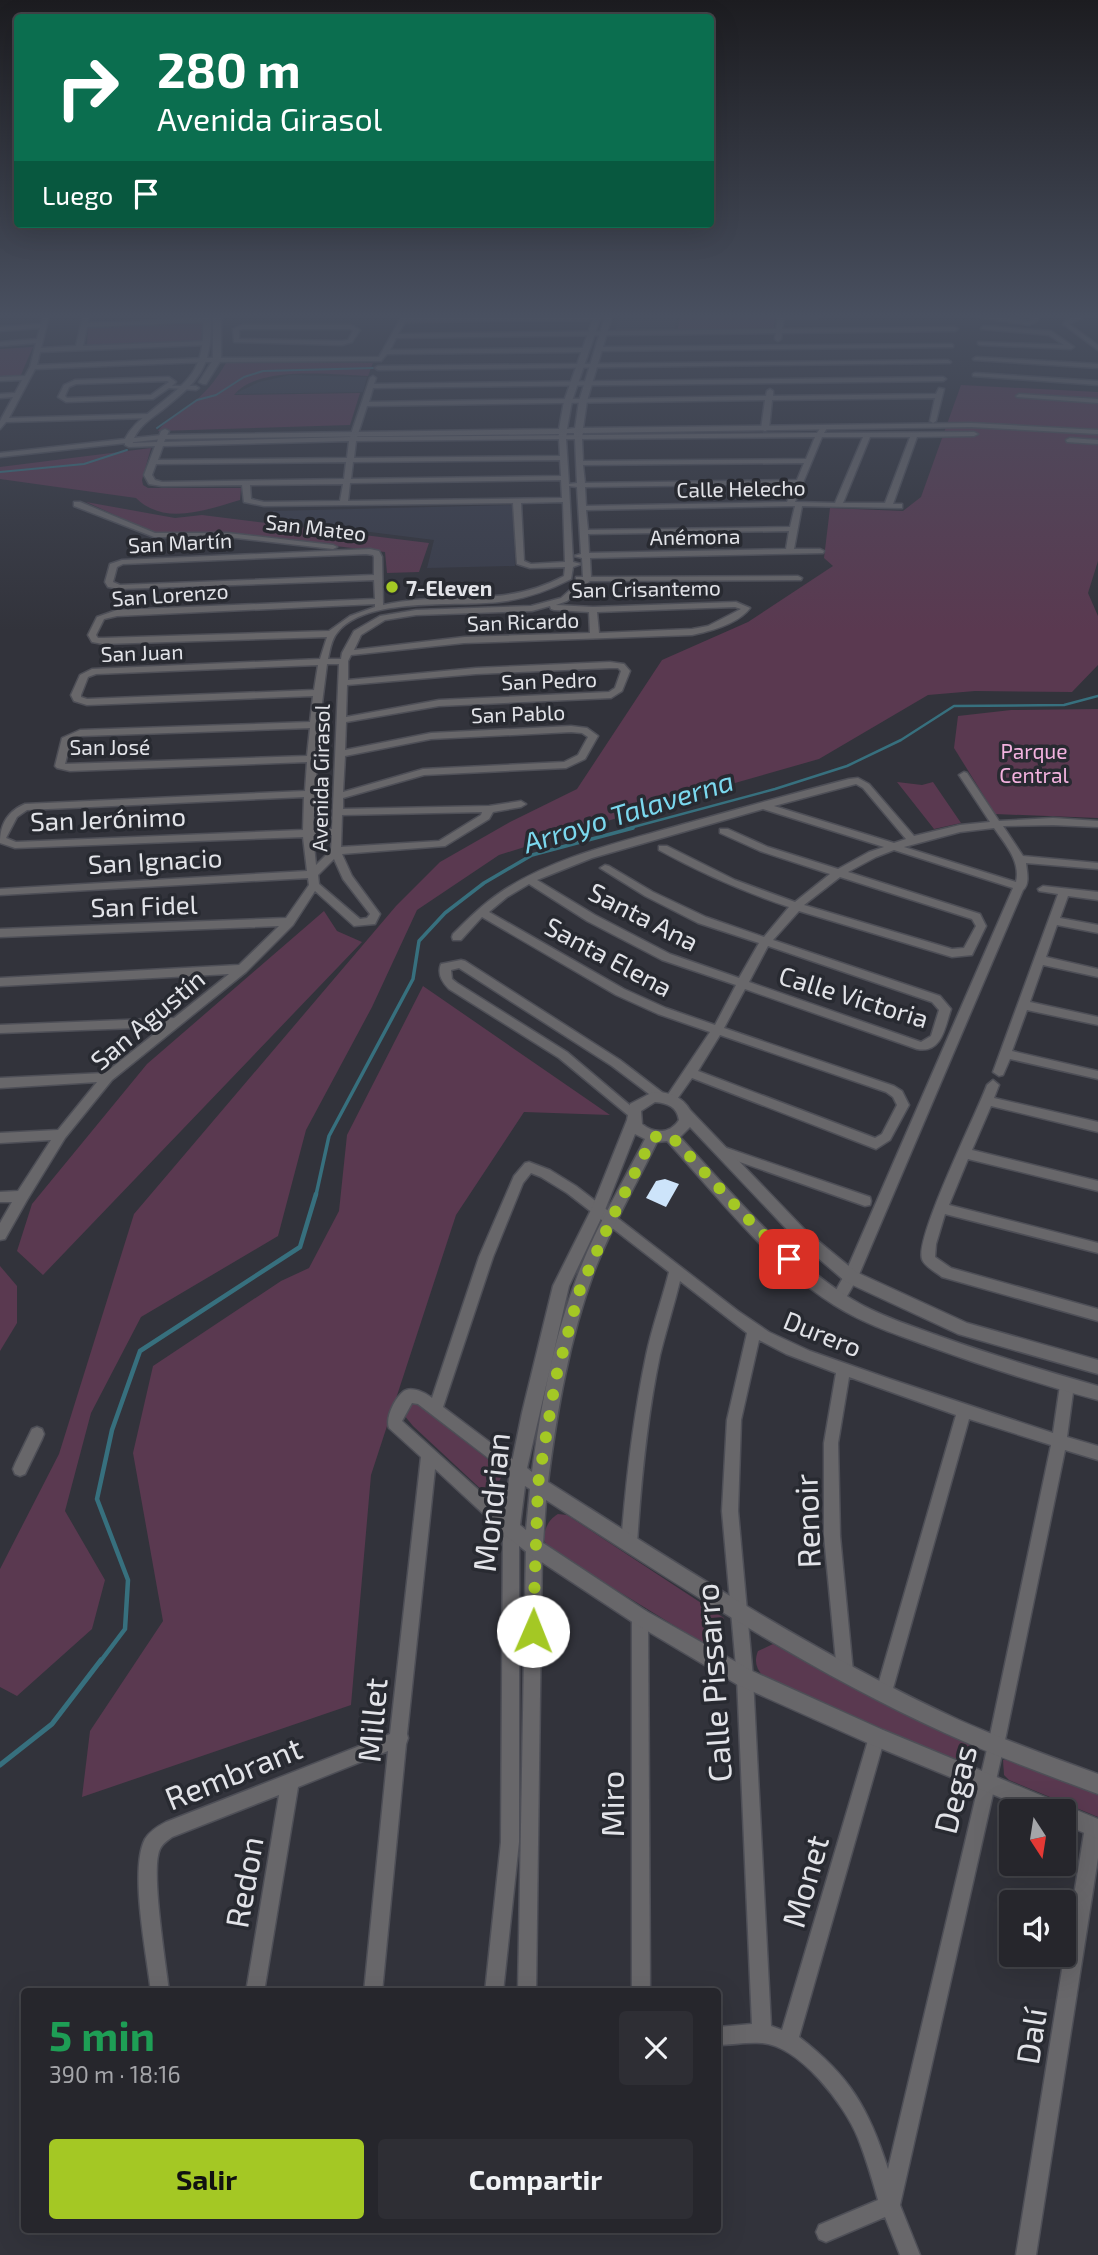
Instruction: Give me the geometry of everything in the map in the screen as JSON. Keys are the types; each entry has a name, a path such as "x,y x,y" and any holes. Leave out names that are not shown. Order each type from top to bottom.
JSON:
{"street":[{"path":"0,461 130,439 145,421"},
{"path":"145,438 162,421"},
{"path":"344,502 358,421"},
{"path":"564,421 564,482 570,560 568,577"},
{"path":"345,657 354,634 371,623 391,616 547,606 567,599 587,580 580,485 580,421"},
{"path":"765,426 766,421"},
{"path":"578,431 932,424 995,435 1098,442"},
{"path":"0,449 162,437 562,431 822,431 932,424"},
{"path":"765,426 868,434 1031,428 1098,432"},
{"path":"995,435 989,431 1031,428"},
{"path":"354,433 538,435 562,431"},
{"path":"790,504 822,431"},
{"path":"838,505 868,434"},
{"path":"888,506 914,434"},
{"path":"162,437 148,475 152,482 162,484 346,481 564,482 580,485 800,482"},
{"path":"0,455 130,439"},
{"path":"153,462 564,458"},
{"path":"579,463 810,461"},
{"path":"246,484 245,497 256,504 565,500"},
{"name":"Anémona","path":"517,501 519,559 523,564 820,551"},
{"name":"San Mateo","path":"77,504 154,535 227,535 370,551 378,557 379,604"},
{"name":"Calle Helecho","path":"582,508 790,504 899,506"},
{"path":"789,552 799,505"},
{"path":"584,531 794,529"},
{"name":"San Martín","path":"370,551 122,562 113,566 109,582 120,587 379,577"},
{"path":"331,634 379,604 520,598 547,590 568,577 587,580 798,578"},
{"path":"520,598 523,609"},
{"name":"San Lorenzo","path":"331,634 103,641 93,639 92,635 101,617 117,613 379,604"},
{"name":"San Crisantemo","path":"547,606 593,610 713,604 742,605 746,608 743,612 702,631"},
{"path":"593,610 595,636"},
{"name":"San Ricardo","path":"345,657 427,642 702,631"},
{"name":"Avenida Girasol","path":"331,634 321,663 308,833 314,880 358,923 366,923 375,918 373,910 347,877 336,851 341,796 340,754 345,657"},
{"name":"San Juan","path":"318,693 87,702 77,699 76,695 81,679 88,672 94,671 321,663 345,657"},
{"name":"San Pedro","path":"343,683 443,671 526,667 610,665 621,666 626,671 616,693 611,695 439,703 343,720"},
{"name":"San José","path":"314,759 70,768 60,766 59,761 67,738 80,733 316,725"},
{"name":"San Pablo","path":"340,754 431,736 571,729 584,730 593,736 582,757 566,765 423,772 341,796"},
{"path":"838,1299 851,1277 1021,887 1024,872 1020,859 964,775"},
{"path":"457,937 483,913 528,880 571,860 849,782 862,782 911,839"},
{"name":"San Jerónimo","path":"310,794 25,807 13,816 0,839 15,845 337,832"},
{"path":"338,812 489,809 521,804"},
{"path":"763,805 1021,887"},
{"path":"336,851 441,844 485,817 489,809"},
{"path":"633,1118 639,1103 645,1099 666,1098 691,1073 718,1031 767,940 797,905 840,873 911,839 956,828 1035,820 1098,824"},
{"path":"663,848 708,872 797,905 959,954 968,952 981,926 976,917 764,849 724,831"},
{"name":"San Agustín","path":"0,1235 61,1135 108,1077 242,969 289,922 314,880 336,851"},
{"path":"1020,859 1098,866"},
{"path":"605,868 683,912 767,940"},
{"name":"San Ignacio","path":"0,892 314,880"},
{"name":"Santa Ana","path":"528,880 591,918 655,951 743,984"},
{"path":"1043,889 1098,895"},
{"path":"999,1072 1065,892"},
{"name":"Santa Elena","path":"483,913 635,999 718,1031 890,1089 898,1094 903,1105 886,1137 876,1144 691,1073"},
{"path":"1054,921 1098,929"},
{"name":"San Fidel","path":"0,933 289,922"},
{"name":"Calle Victoria","path":"743,984 921,1046 929,1046 934,1042 945,1009 941,1002 767,940"},
{"path":"1040,960 1098,973"},
{"path":"685,1114 683,1127 671,1136 653,1137 644,1134 633,1118 563,1055 463,993 447,980 444,967 461,964 683,1108 685,1114 793,1227 851,1277 964,1329 1098,1367"},
{"path":"0,982 242,969"},
{"path":"1024,1005 1098,1021"},
{"path":"0,1029 176,1022"},
{"path":"1007,1054 1098,1075"},
{"path":"0,1083 108,1077"},
{"path":"993,1085 927,1250 930,1262 954,1275 1098,1315"},
{"path":"988,1101 1098,1127"},
{"name":"Mondrian","path":"527,1988 534,1547 538,1484 556,1377 633,1118"},
{"path":"0,1138 61,1135"},
{"path":"671,1136 767,1239 838,1299 898,1328 1000,1365 1098,1394"},
{"name":"Mondrian","path":"494,1988 510,1842 511,1529 519,1472 547,1334 561,1286 653,1137"},
{"path":"721,1152 865,1201"},
{"path":"966,1154 1098,1186"},
{"name":"Durero","path":"436,1407 486,1257 518,1180 530,1167 548,1174 754,1331 964,1413 1098,1453"},
{"path":"0,1197 22,1196"},
{"path":"942,1208 1098,1248"},
{"path":"629,1544 634,1465 641,1421 653,1353 676,1272"},
{"name":"Calle Pissarro","path":"754,1331 734,1420 730,1511 745,1678 762,2033"},
{"name":"Renoir","path":"844,1368 831,1443 832,1536 845,1672"},
{"name":"Degas","path":"890,2204 996,1745 1059,1441 1067,1385"},
{"path":"1027,1799 877,1737 745,1678 640,1617 511,1529 399,1427 394,1418 409,1396 421,1398 519,1472 737,1612 884,1692 996,1745 1098,1784"},
{"path":"884,1692 964,1413"},
{"path":"20,1469 37,1434"},
{"name":"Millet","path":"373,1988 412,1595 429,1454"},
{"name":"Miro","path":"640,1617 642,1988"},
{"name":"Monet","path":"788,2041 877,1737"},
{"name":"Rembrant","path":"160,1988 149,1880 150,1853 157,1838 166,1831 400,1738"},
{"name":"Redon","path":"256,1988 290,1783"},
{"path":"1076,1819 1096,1828"},
{"name":"Dalí","path":"1026,2255 1096,1828"},
{"path":"721,2036 762,2033 788,2041 817,2064 842,2090 866,2131 910,2255"},
{"path":"826,2232 890,2204"}],"shaded area":[{"path":"514,505 515,566 427,568 434,540 266,519 273,511"}],"green space":[{"path":"168,421 351,421 350,425 158,431"},
{"path":"948,421 1098,421 1098,561 1088,593 1098,616 1098,665 1072,692 975,691 928,695 819,759 668,802 499,855 417,910 372,1007 306,1130 278,1236 141,1317 91,1413 65,1511 105,1580 92,1629 17,1696 0,1687 0,1569 59,1454 134,1214 396,906 440,862 510,822 577,789 662,660 748,622 833,566 824,558 830,508 903,511 921,497"},
{"path":"151,448 142,480 143,485 148,488 241,488 240,500 200,511 172,514 147,507 136,498 0,479 0,467"},
{"path":"86,502 175,518 202,515 429,543 419,572 387,573 385,552 228,533 159,535"},
{"name":"Parque Central","path":"1098,709 1098,818 995,814 954,748 958,716 1011,710"},
{"path":"897,782 922,785 933,782 961,823 934,829"},
{"path":"324,911 337,931 362,942 43,1275 17,1251 32,1204 147,1064"},
{"path":"423,986 610,1115 524,1112 456,1215 371,1475 351,1705 82,1797 90,1731 163,1621 133,1453 153,1366 281,1281 309,1268 339,1211 347,1135"},
{"path":"0,1266 17,1286 17,1323 0,1351"},
{"path":"411,1403 417,1404 499,1468 502,1476 496,1487 484,1492 413,1426 404,1415"},
{"path":"558,1514 567,1515 724,1618 724,1637 709,1647 548,1548 543,1538 546,1527"},
{"path":"773,1644 823,1672 968,1740 971,1749 969,1759 962,1764 763,1676 756,1664 758,1651"},
{"path":"1003,1760 1012,1760 1098,1795 1098,1817 1076,1808 1076,1799 1055,1799 1009,1780 1004,1775"}],"building":[{"path":"665,1179 679,1184 666,1207 646,1198 656,1181"}],"waterway":[{"path":"157,428 167,421"},
{"path":"0,472 84,464 127,450"},
{"name":"Arroyo Talaverna","path":"626,829 775,789 847,766 901,740 954,706 1064,705 1098,696"},
{"name":"Arroyo Talaverna","path":"316,1195 329,1136 413,979 419,941 445,913 484,883 532,855 633,828"},
{"name":"Arroyo Talaverna","path":"100,1662 125,1629 128,1580 97,1499 112,1430 140,1351 300,1247 316,1194"},
{"name":"Arroyo Talaverna","path":"0,1765 52,1724 101,1660"}],"place":[{"name":"7-Eleven","path":"392,587"}],"route":[{"path":"533,1631 538,1484 556,1377 580,1289 653,1137 671,1136 789,1259"}]}
